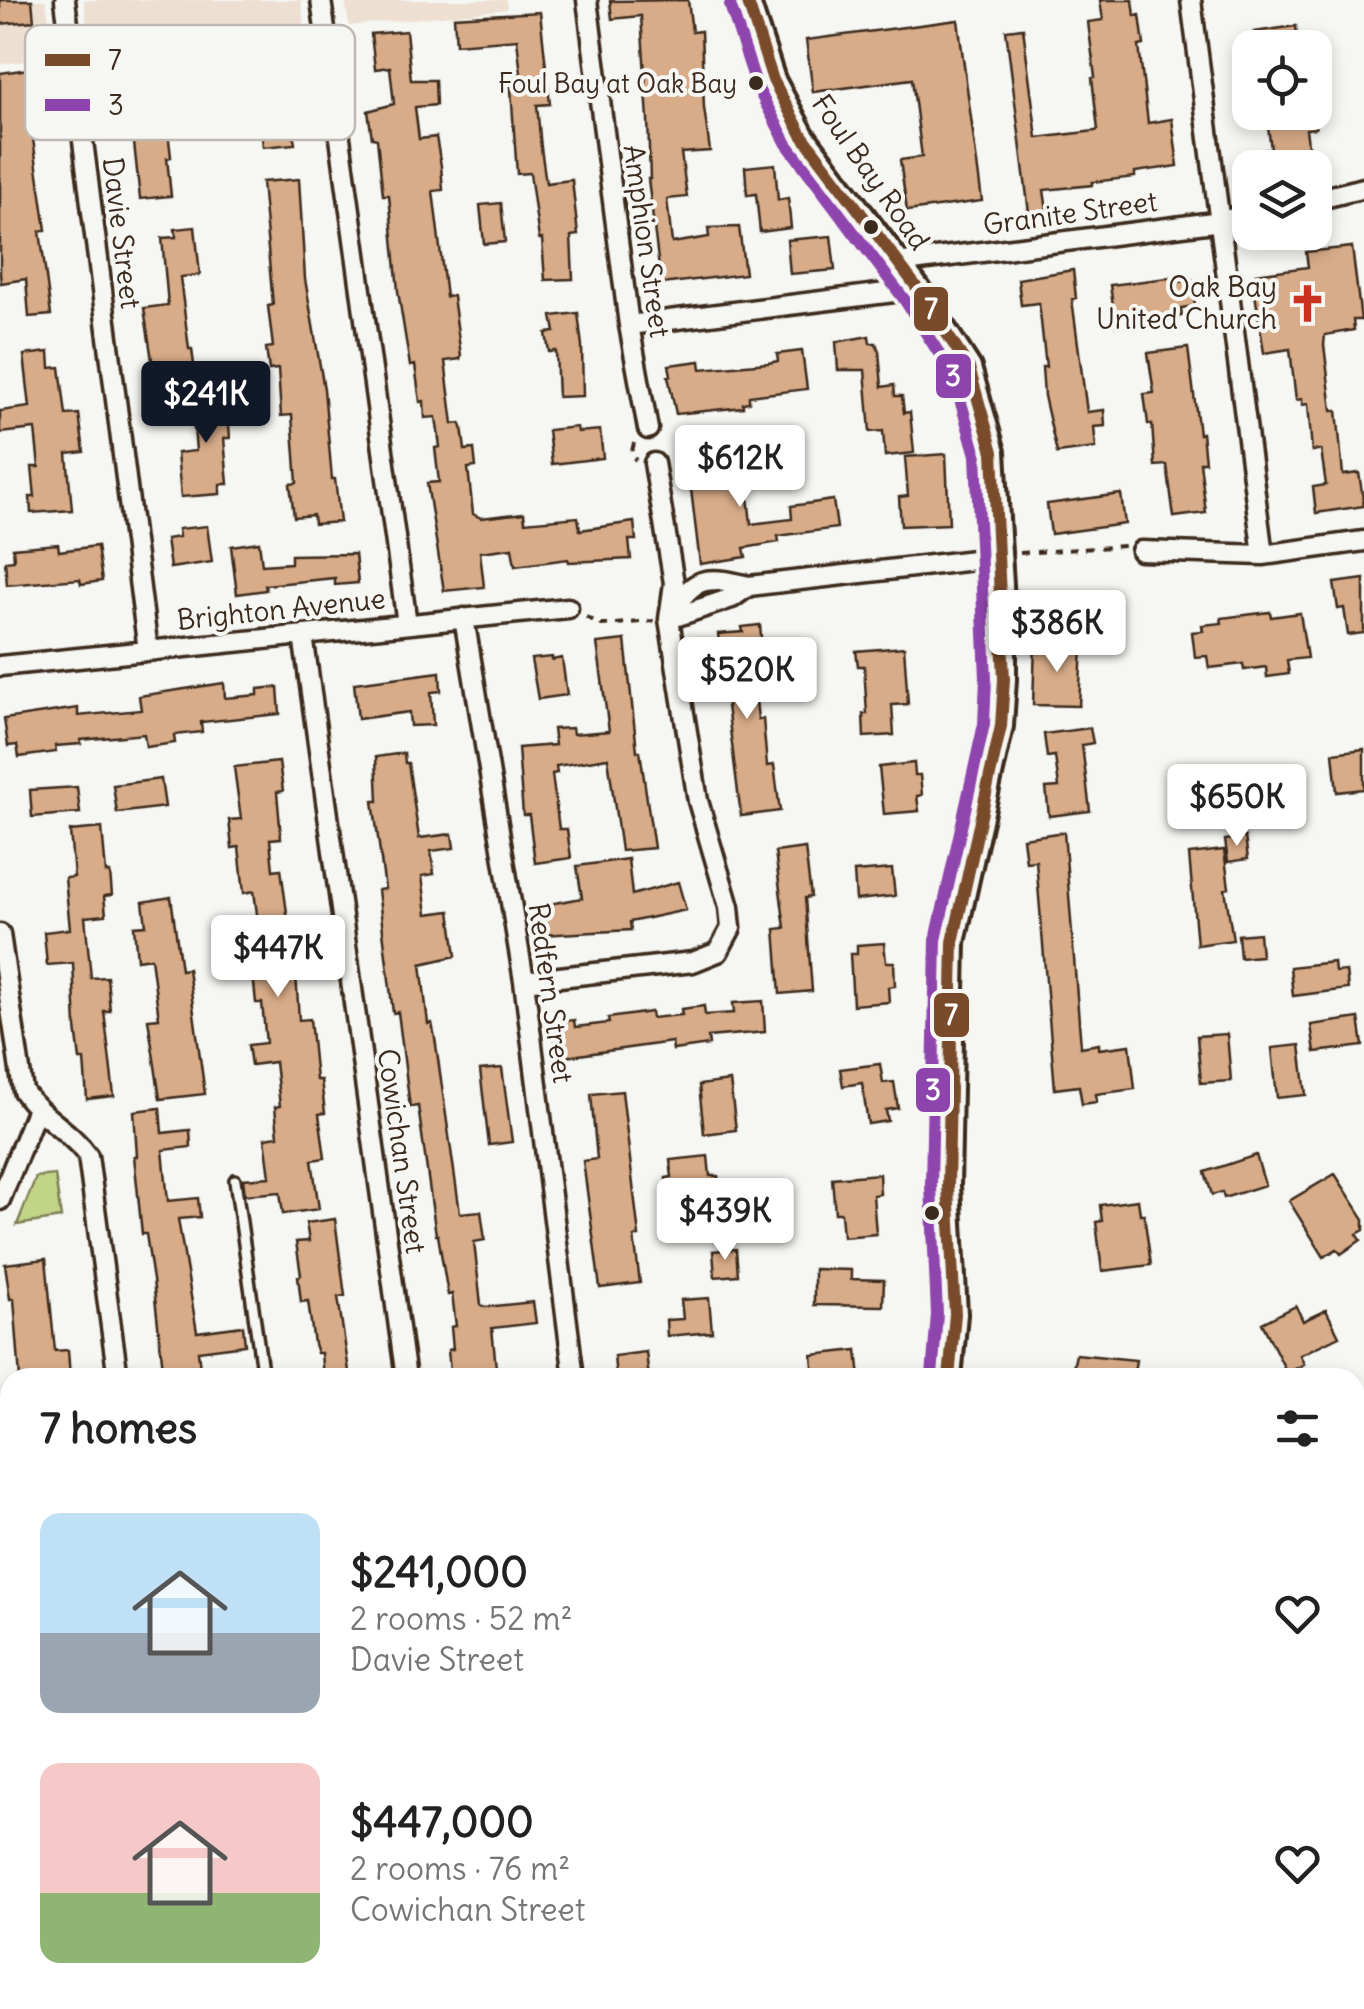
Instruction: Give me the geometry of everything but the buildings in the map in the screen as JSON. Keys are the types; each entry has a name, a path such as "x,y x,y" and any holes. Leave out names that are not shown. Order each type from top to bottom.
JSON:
{"street":[{"name":"Davie Street","path":"64,0 67,25"},
{"path":"321,0 324,25"},
{"name":"Amphion Street","path":"588,0 629,325 648,428"},
{"name":"Foul Bay Road","path":"747,0 774,80 802,135 918,289 969,368 993,452 1004,635 1001,726 958,915 951,973 948,1186 955,1314 951,1368"},
{"path":"1192,0 1263,555"},
{"name":"Davie Street","path":"82,140 148,651"},
{"path":"341,140 408,624"},
{"path":"1332,196 1364,188"},
{"name":"Granite Street","path":"897,264 1232,218"},
{"path":"629,325 918,289"},
{"path":"524,981 693,962 718,952 731,928 729,907 698,801 670,619 674,583 654,463"},
{"path":"1141,551 1263,555 1364,541"},
{"path":"670,619 732,598 748,586 1000,557"},
{"name":"Brighton Avenue","path":"0,666 568,608"},
{"name":"Redfern Street","path":"464,618 524,981 573,1368"},
{"name":"Cowichan Street","path":"303,635 405,1368"},
{"path":"0,934 23,1092 36,1111 77,1140 88,1156 117,1368"},
{"path":"0,1200 36,1111"}],"lane":[{"path":"235,1180 262,1368"}],"path":[{"path":"648,428 636,438 631,456 654,463"},
{"path":"1000,557 1119,544 1141,551"},
{"path":"568,608 602,626 670,619"}],"shaded area":[{"path":"0,0 46,0 49,25 25,25 25,61 0,64"},
{"path":"84,0 301,0 304,25 87,25"},
{"path":"345,0 506,0 507,9 349,25"}],"green space":[{"path":"55,1175 61,1218 17,1225 36,1177"}],"transit line":[{"name":"7","path":"747,0 773,80 802,135 918,289 969,368 993,452 1004,679 1001,726 953,942 948,1186 955,1314 950,1368"},
{"name":"3","path":"730,5 757,87 787,144 904,299 953,375 976,455 986,678 984,724 936,940 931,1186 937,1314 933,1368"}],"place":[{"name":"Foul Bay at Oak Bay","path":"756,83"},
{"name":"Oak Bay United Church","path":"1307,303"}]}
